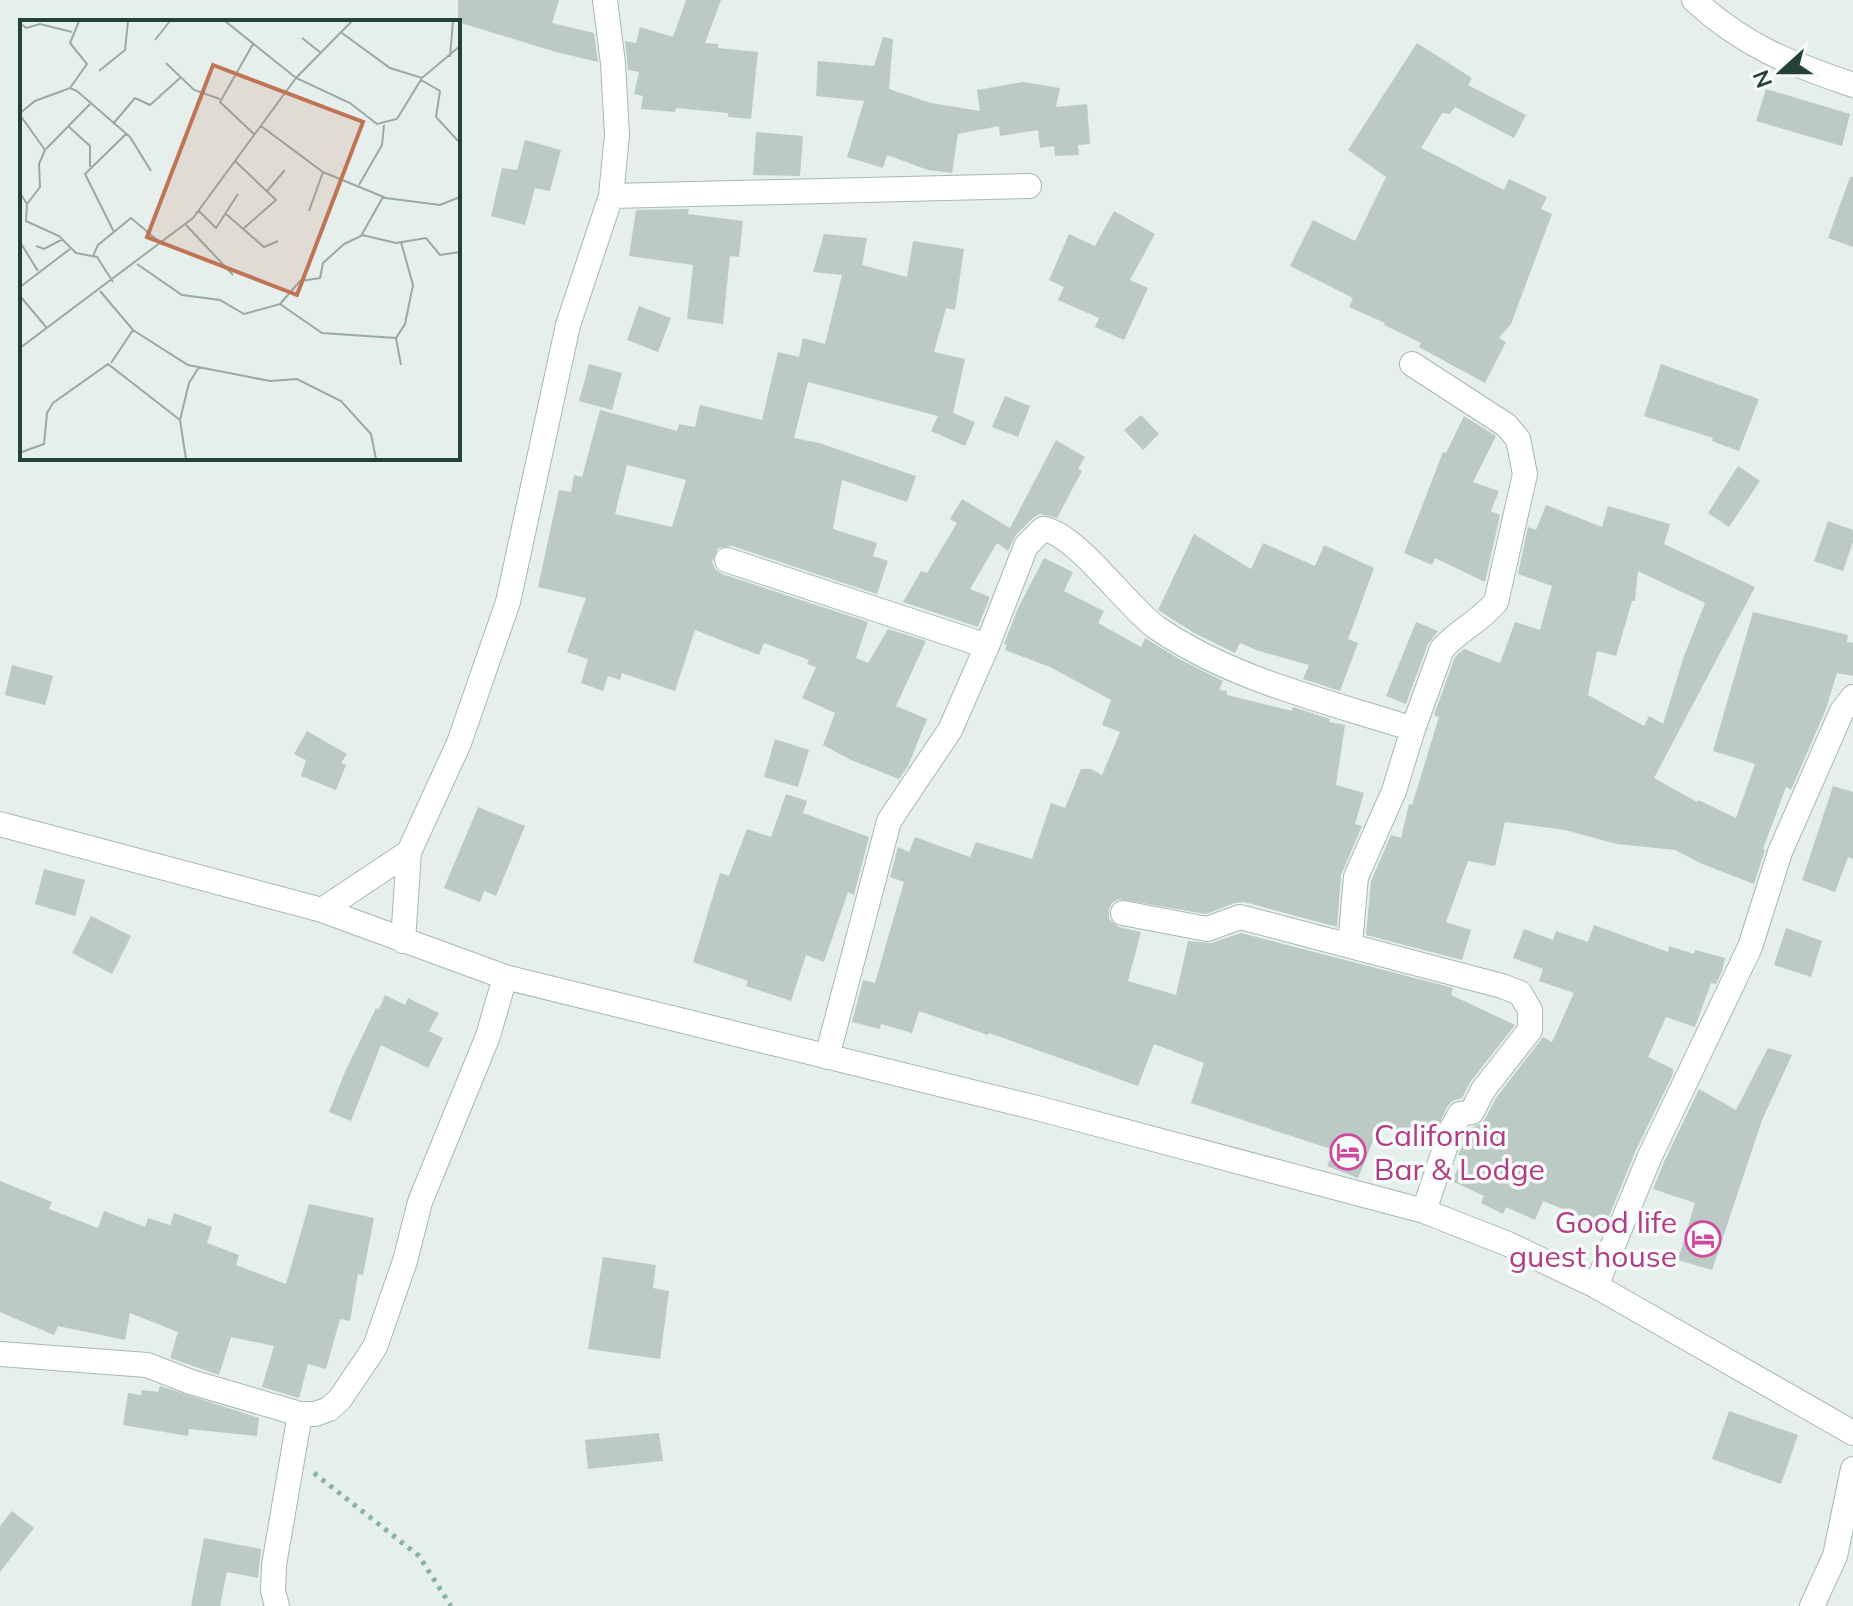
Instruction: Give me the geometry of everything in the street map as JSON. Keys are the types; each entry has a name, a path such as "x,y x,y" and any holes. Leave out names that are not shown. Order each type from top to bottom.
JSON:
{"street":[{"path":"403,941 409,852 459,743 508,602 568,325 611,196 617,135 605,0"},
{"path":"1694,0 1756,47 1782,60 1853,85"},
{"path":"611,196 1029,186"},
{"path":"1350,945 1356,877 1394,791 1442,649 1486,614 1496,602 1525,474 1518,439 1506,425 1412,364"},
{"path":"827,1057 889,821 950,730 1026,546 1043,529 1052,530 1072,545 1153,625 1176,641 1248,676 1413,729"},
{"path":"727,560 987,646"},
{"path":"1596,1286 1656,1143 1750,947 1780,852 1842,711 1853,697"},
{"path":"0,824 322,910 505,977 1053,1112 1424,1211 1508,1244 1596,1286 1853,1433"},
{"path":"322,910 409,852"},
{"path":"1123,913 1207,929 1240,917 1520,993 1530,1010 1530,1030 1483,1090 1472,1112 1460,1114 1451,1130 1424,1211"},
{"path":"0,1354 147,1365 191,1382 300,1414 315,1414 329,1409 340,1399 375,1347 405,1261 420,1202 488,1036 505,977"},
{"path":"277,1606 273,1591 274,1565 300,1414"},
{"path":"1812,1606 1835,1556 1853,1469"}],"path":[{"path":"292,1461 320,1477 419,1556 451,1606"}],"building":[{"path":"458,0 559,0 552,23 594,33 598,62 556,52 458,20"},
{"path":"686,0 721,0 705,43 718,44 718,48 758,52 751,119 728,117 728,113 676,108 675,112 641,109 643,96 634,94 639,72 628,70 625,41 636,43 640,27 673,37"},
{"path":"883,37 893,39 889,89 931,103 980,111 977,90 1023,82 1060,88 1056,107 1087,104 1090,144 1078,145 1079,155 1055,156 1054,146 1040,148 1038,130 1000,136 999,126 958,134 952,173 928,170 887,155 883,168 847,157 864,101 816,96 818,61 874,66"},
{"path":"1417,43 1472,78 1468,85 1526,115 1514,138 1455,107 1450,114 1442,113 1421,148 1504,190 1509,179 1547,197 1541,209 1552,214 1511,324 1499,338 1506,342 1485,383 1419,347 1421,343 1349,307 1353,298 1290,266 1313,220 1355,241 1386,177 1348,150"},
{"path":"1766,89 1850,114 1842,146 1756,121"},
{"path":"756,132 803,136 800,176 753,175"},
{"path":"525,140 561,150 550,191 535,188 525,225 491,216 502,168 517,170"},
{"path":"1850,177 1853,177 1853,247 1828,238"},
{"path":"689,209 688,214 743,221 739,257 730,256 723,324 687,319 693,265 629,256 636,210"},
{"path":"1114,211 1155,234 1130,280 1148,288 1124,340 1095,327 1099,318 1058,300 1064,287 1049,280 1069,234 1095,246"},
{"path":"824,234 867,238 862,265 907,277 913,241 964,249 955,310 946,308 934,352 965,359 953,413 975,422 965,446 931,431 938,416 808,382 794,438 819,443 916,476 907,502 842,480 833,529 877,543 873,556 888,561 877,594 732,546 718,548 712,562 722,574 868,622 856,658 868,663 888,629 926,641 896,706 927,719 908,766 899,779 823,745 835,713 802,698 816,667 807,664 809,660 764,643 759,655 695,630 675,691 622,673 620,680 608,676 603,691 581,683 588,659 567,652 586,598 538,587 559,490 571,492 574,475 582,477 600,410 677,431 679,424 695,427 700,405 762,420 778,352 799,357 803,338 825,344 842,275 813,272","holes":["627,465 686,480 672,527 615,514"]},
{"path":"639,306 671,318 658,352 627,340"},
{"path":"589,364 622,373 612,410 579,401"},
{"path":"1661,364 1759,399 1739,451 1712,441 1713,438 1644,416"},
{"path":"1005,396 1030,406 1018,437 992,427"},
{"path":"1141,415 1159,434 1143,450 1124,430"},
{"path":"1464,416 1496,436 1473,482 1499,491 1491,511 1500,515 1485,582 1435,558 1432,565 1404,553 1443,452 1446,453"},
{"path":"1056,440 1085,457 1078,469 1082,471 1057,518 1040,514 1033,518 1015,536 1008,551 997,543 970,589 990,597 978,627 903,602 921,571 927,573 957,523 950,519 962,499 1010,528"},
{"path":"1738,466 1760,481 1729,527 1708,513"},
{"path":"1546,505 1602,527 1608,506 1670,524 1664,544 1755,587 1654,778 1697,802 1736,818 1755,764 1713,751 1753,612 1848,635 1847,642 1853,643 1853,676 1837,673 1826,709 1791,790 1786,787 1763,849 1754,884 1675,850 1617,844 1565,830 1505,822 1495,866 1468,861 1446,922 1471,930 1462,960 1366,935 1371,881 1391,835 1401,838 1409,804 1412,805 1439,717 1434,715 1455,657 1464,649 1500,663 1515,622 1540,630 1552,586 1518,574 1528,527 1536,530","holes":["1638,571 1705,603 1684,656 1663,724 1649,716 1644,726 1588,695 1597,651 1616,656 1632,601 1635,601"]},
{"path":"1828,521 1853,530 1853,542 1843,571 1814,561"},
{"path":"1194,534 1251,569 1263,543 1315,566 1324,545 1374,568 1348,639 1358,643 1340,691 1303,679 1309,665 1240,643 1235,653 1194,633 1158,610"},
{"path":"1044,558 1073,572 1064,591 1104,611 1098,623 1141,647 1145,638 1223,681 1219,690 1227,691 1227,695 1292,711 1293,707 1345,725 1336,785 1364,793 1355,824 1362,826 1341,875 1337,927 1244,902 1206,914 1119,899 1109,909 1109,919 1119,927 1141,932 1128,981 1176,995 1188,941 1211,943 1241,933 1453,988 1451,995 1515,1025 1471,1081 1462,1098 1452,1101 1447,1107 1431,1143 1422,1139 1419,1145 1383,1129 1382,1133 1377,1131 1358,1178 1327,1166 1334,1150 1191,1103 1204,1063 1154,1044 1138,1086 919,1011 912,1033 881,1024 880,1029 852,1022 863,980 875,983 904,882 890,877 898,847 909,852 915,837 970,857 976,842 1032,859 1051,803 1065,808 1081,769 1091,769 1102,775 1120,732 1102,725 1111,700 1050,667 1005,650 1007,645 1004,644 1018,608"},
{"path":"1416,622 1438,631 1428,644 1406,704 1386,696"},
{"path":"12,665 53,676 45,705 5,695"},
{"path":"307,731 347,754 341,763 346,765 336,790 301,776 306,760 294,754"},
{"path":"775,739 809,750 798,787 764,777"},
{"path":"1833,786 1853,792 1853,859 1848,857 1835,892 1802,880"},
{"path":"786,794 807,801 803,813 869,837 854,895 848,892 824,962 806,955 791,1001 746,986 748,981 693,962 720,873 729,876 747,829 771,837"},
{"path":"478,807 525,826 496,896 484,891 480,902 444,888"},
{"path":"44,869 85,880 75,916 35,904"},
{"path":"91,916 131,936 112,974 72,953"},
{"path":"1594,925 1668,952 1669,946 1694,954 1695,950 1725,958 1722,971 1716,984 1711,983 1695,1027 1666,1017 1648,1057 1673,1069 1673,1074 1636,1150 1605,1226 1543,1201 1535,1220 1506,1207 1503,1214 1481,1203 1484,1196 1452,1181 1463,1157 1458,1155 1470,1128 1485,1119 1496,1098 1543,1037 1552,1042 1574,993 1539,981 1543,969 1513,958 1524,929 1553,940 1556,931 1588,942"},
{"path":"1786,928 1822,941 1811,977 1774,965"},
{"path":"385,995 405,1005 408,998 439,1013 429,1031 443,1038 428,1068 381,1045 351,1121 329,1112 345,1072"},
{"path":"1768,1048 1792,1055 1762,1120 1712,1270 1678,1260 1695,1203 1653,1189 1664,1162 1699,1089 1736,1110"},
{"path":"0,1181 52,1202 49,1209 98,1228 104,1211 145,1227 148,1218 170,1225 174,1213 212,1227 207,1243 239,1255 236,1265 286,1284 309,1204 374,1218 363,1275 358,1274 350,1321 340,1319 326,1369 308,1364 299,1398 262,1387 274,1346 231,1337 219,1375 170,1358 178,1332 130,1313 125,1340 58,1326 54,1335 0,1312"},
{"path":"603,1257 656,1265 653,1288 669,1291 660,1359 588,1349"},
{"path":"160,1386 259,1418 257,1436 189,1429 188,1436 123,1425 128,1393 141,1395 142,1390 158,1392"},
{"path":"1729,1411 1798,1435 1781,1484 1712,1459"},
{"path":"659,1433 663,1461 588,1469 585,1440"},
{"path":"12,1511 34,1528 0,1572 0,1526"},
{"path":"204,1538 261,1549 258,1578 227,1572 220,1606 191,1606"}],"place":[{"name":"California Bar & Lodge","path":"1348,1152"},
{"name":"Good life guest house","path":"1703,1239"}]}
